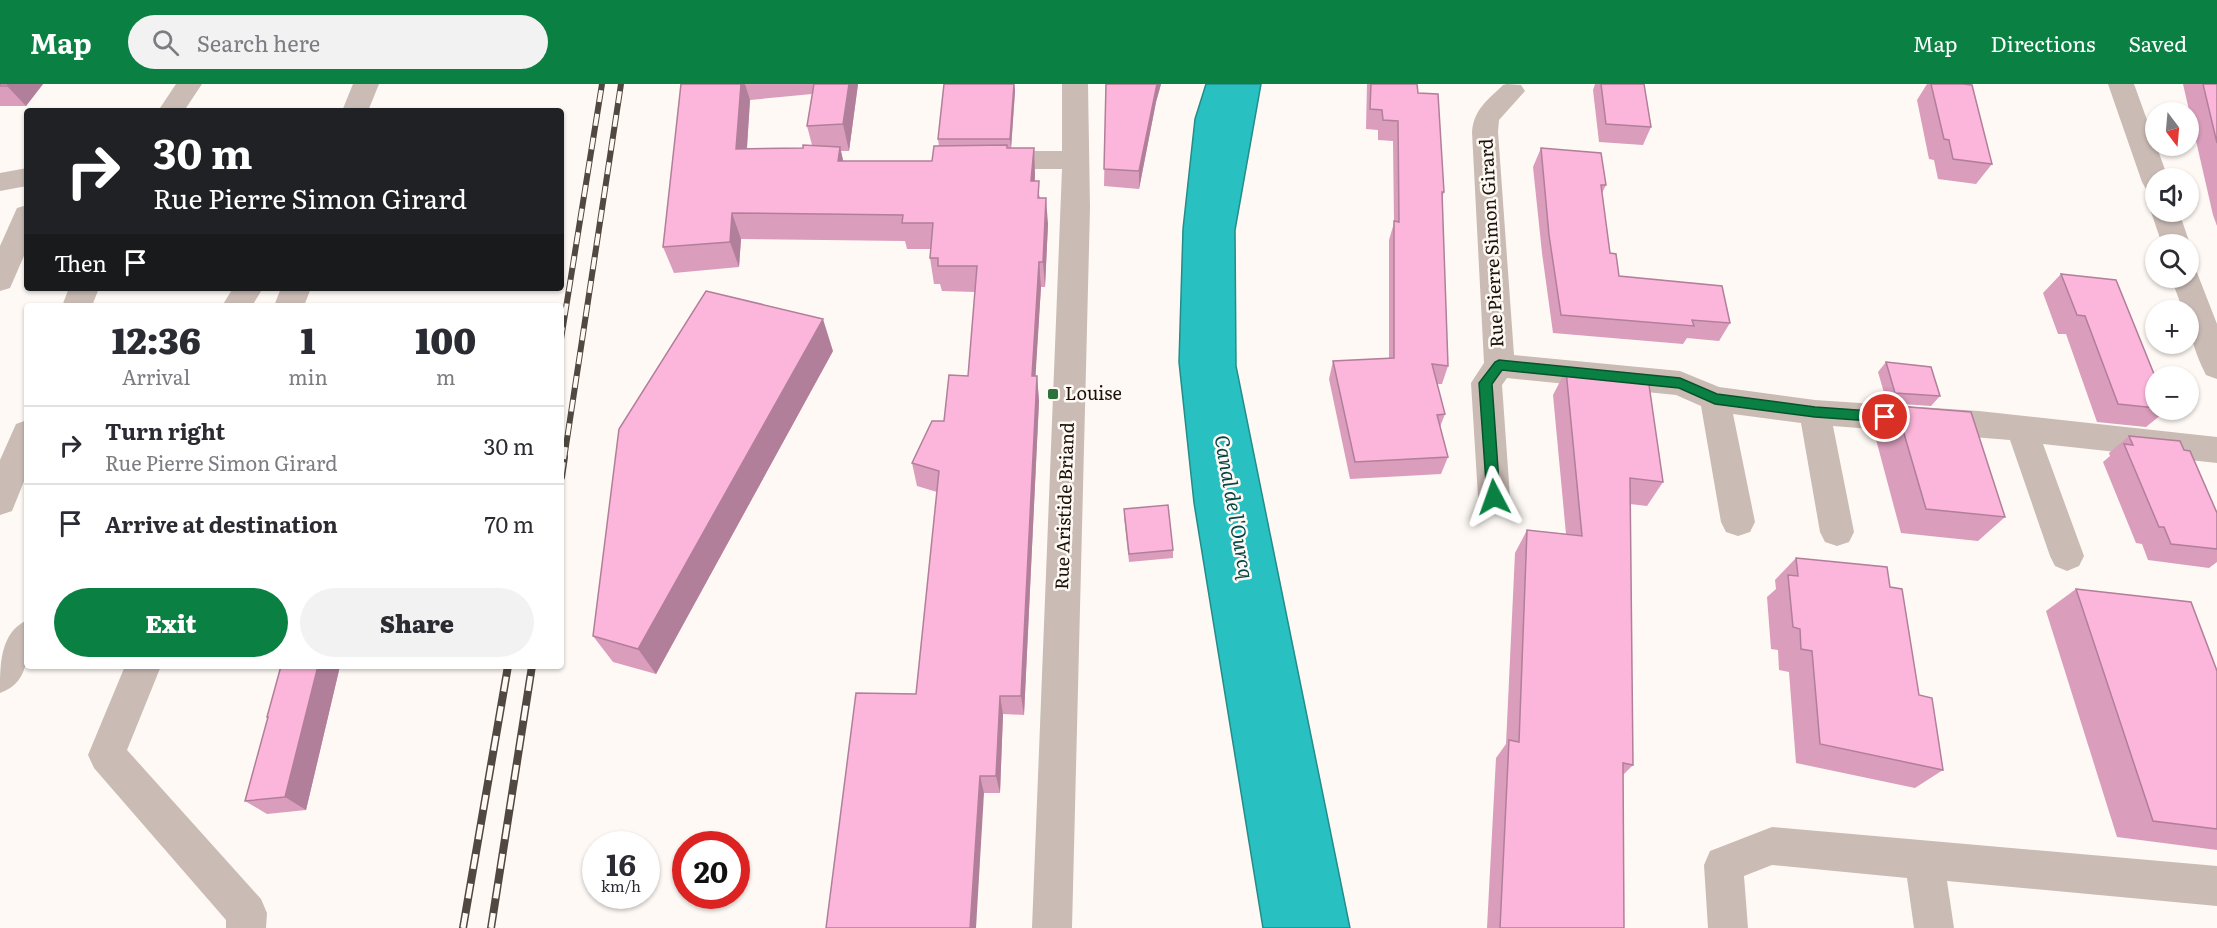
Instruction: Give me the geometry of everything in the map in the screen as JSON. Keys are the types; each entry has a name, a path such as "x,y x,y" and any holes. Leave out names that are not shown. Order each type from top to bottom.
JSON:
{"street":[{"path":"173,108 189,84"},
{"path":"356,108 366,84"},
{"name":"Rue Aristide Briand","path":"1052,928 1076,208 1075,84"},
{"path":"2121,84 2151,168"},
{"name":"Rue Pierre Simon Girard","path":"1512,91 1486,118 1485,132 1499,365 1680,383 1715,399 1815,412 2022,429 2217,450"},
{"path":"971,160 1075,160"},
{"path":"0,182 24,178"},
{"path":"0,280 24,222"},
{"path":"2189,288 2217,367"},
{"path":"1494,497 1486,383 1499,365"},
{"path":"1715,399 1738,522"},
{"path":"1815,412 1837,532"},
{"path":"2022,429 2067,556"},
{"path":"0,501 24,441"},
{"path":"0,677 24,641"},
{"path":"142,669 107,754 247,913 246,928"},
{"path":"1728,928 1724,865 1772,846 2217,886"},
{"path":"1924,860 1934,928"}],"water":[{"name":"Canal de l'Ourcq","path":"1206,84 1261,84 1235,230 1236,366 1350,928 1263,928 1194,503 1179,362 1183,229 1195,119"}],"building":[{"path":"681,84 741,84 736,149 803,148 803,145 840,147 838,161 932,161 934,146 1007,145 1007,148 1034,148 1031,181 1039,181 1038,198 1046,198 1043,262 1039,262 1032,376 1037,376 1021,696 1000,696 996,776 980,776 970,928 826,928 856,693 916,694 939,471 912,463 932,421 944,421 949,375 968,376 977,266 938,266 938,258 930,258 933,223 902,223 903,215 732,213 730,242 663,247"},
{"path":"814,84 849,84 843,124 807,126"},
{"path":"944,84 1014,84 1010,139 938,139"},
{"path":"1106,84 1157,84 1139,171 1104,169"},
{"path":"1371,84 1417,84 1418,93 1438,94 1444,192 1442,192 1448,366 1432,364 1445,414 1437,415 1448,457 1355,462 1333,361 1394,358 1394,221 1399,222 1398,121 1383,120 1382,110 1370,109"},
{"path":"1601,84 1644,84 1651,127 1606,124"},
{"path":"1931,84 1972,85 1992,164 1953,159 1949,140 1944,139"},
{"path":"2203,84 2217,84 2217,143"},
{"path":"1541,148 1601,153 1606,185 1601,185 1610,253 1616,254 1619,276 1722,286 1730,323 1692,320 1694,326 1561,315 1549,235"},
{"path":"2061,274 2116,280 2151,366 2145,366 2145,407 2118,404 2085,316 2077,315"},
{"path":"706,291 823,319 638,649 593,636 619,429"},
{"path":"1886,362 1931,367 1940,396 1895,393"},
{"path":"1566,370 1648,378 1663,482 1630,478 1633,765 1623,763 1624,928 1500,928 1509,740 1519,742 1527,530 1582,536"},
{"path":"1896,406 1971,412 2005,517 1926,509"},
{"path":"2129,436 2180,441 2184,450 2190,451 2217,513 2217,549 2171,544 2164,527 2159,527 2124,444 2133,445"},
{"path":"1168,505 1173,550 1129,554 1124,509"},
{"path":"1796,558 1887,567 1890,587 1902,589 1919,695 1932,698 1943,770 1820,744 1812,651 1801,649 1800,629 1793,627 1788,575 1798,576"},
{"path":"2076,589 2191,602 2217,671 2217,829 2153,821"},
{"path":"280,669 317,669 285,797 245,801 268,717"}],"railway":[{"path":"564,320 602,84"},
{"path":"564,459 621,84"},
{"path":"463,928 507,669"},
{"path":"491,928 532,669"}],"place":[{"name":"Louise","path":"1053,394"}],"route":[{"path":"1494,497 1486,383 1499,365 1680,383 1715,399 1815,412 1885,417"}]}
